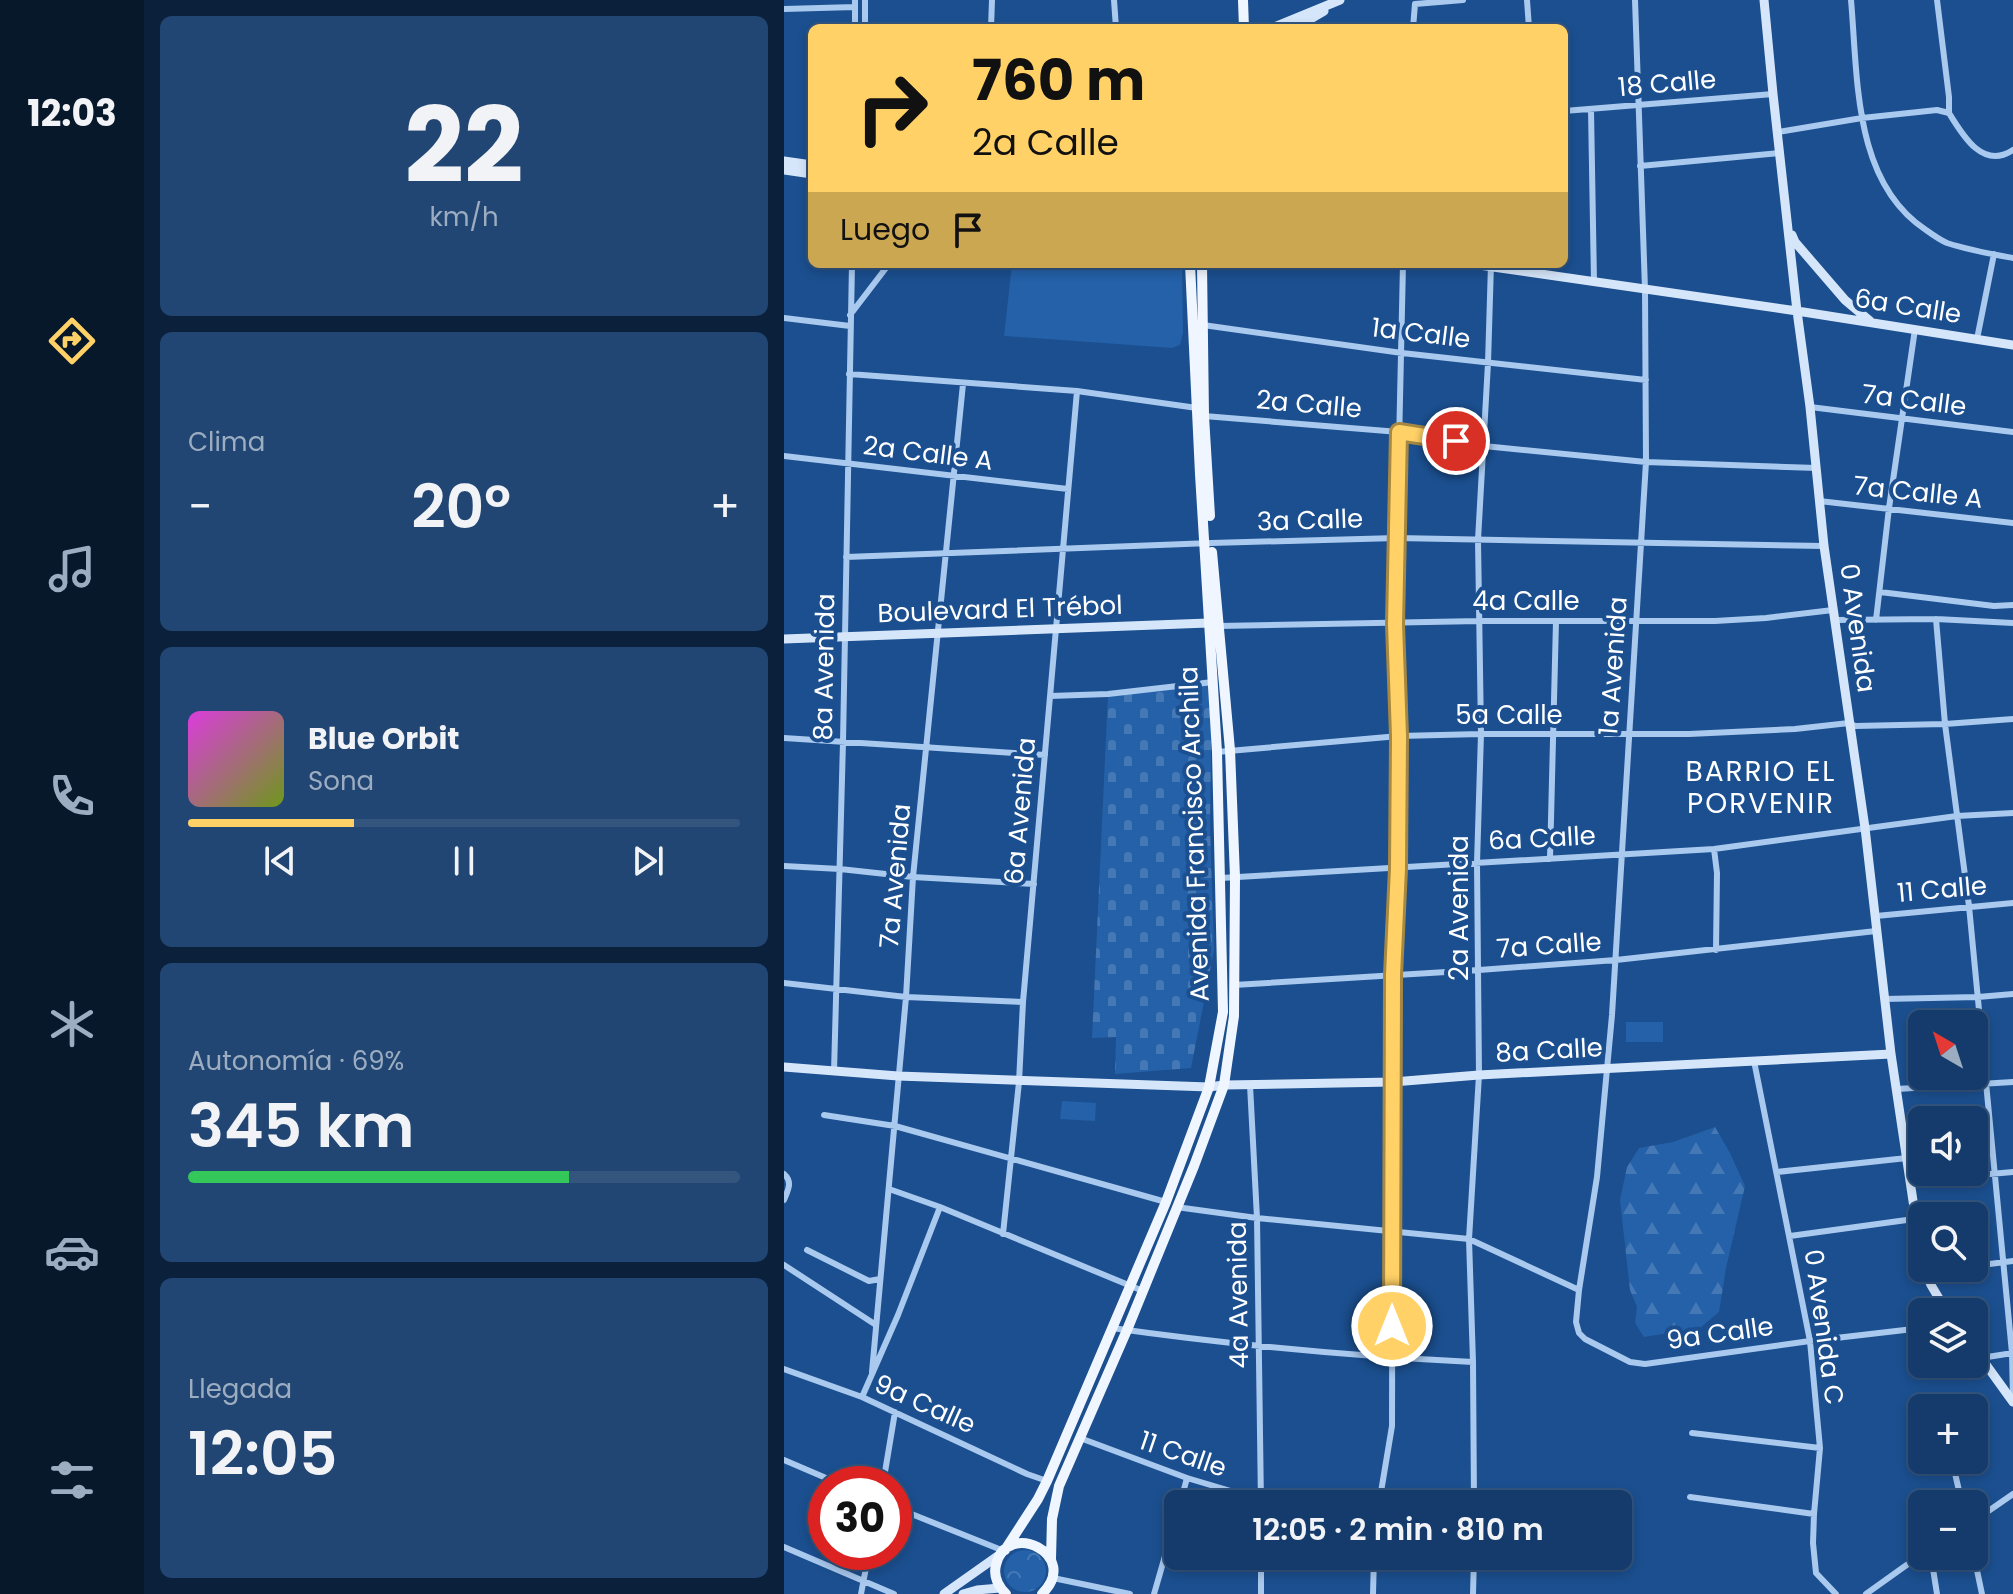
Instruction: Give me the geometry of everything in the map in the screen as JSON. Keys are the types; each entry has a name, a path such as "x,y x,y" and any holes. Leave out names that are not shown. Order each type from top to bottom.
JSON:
{"main road":[{"path":"1243,0 1244,24"},
{"name":"Avenida Francisco Archila","path":"1003,1551 1047,1481 1130,1286 1194,1166 1224,1085 1234,1016 1221,878 1212,682 1213,624 1198,323 1191,268"},
{"name":"Avenida Francisco Archila","path":"1198,323 1202,268"},
{"name":"Avenida Francisco Archila","path":"1052,1585 1052,1519 1056,1494 1143,1291 1209,1087 1229,985 1235,877 1230,750 1225,682 1213,624"},
{"path":"1003,1591 997,1582 995,1567 1003,1551 1022,1542 1034,1544 1051,1559"},
{"path":"1042,1594 1052,1585"}],"street":[{"path":"865,0 865,24"},
{"path":"991,24 992,0"},
{"path":"1114,0 1116,24"},
{"path":"1413,24 1415,2 1463,0"},
{"path":"1527,0 1529,24"},
{"name":"1a Avenida","path":"1579,1333 1576,1322 1579,1290 1597,1177 1616,960 1646,462 1645,289 1635,0"},
{"name":"0 Avenida","path":"1764,0 1824,546 1865,828 1891,1054 1908,1164"},
{"path":"1851,0 1862,118 1873,163 1886,189 1914,222 1945,242 2013,258"},
{"path":"1937,0 1949,113 1964,137 1983,153 1995,156 2013,150"},
{"path":"1281,24 1335,1"},
{"path":"1302,24 1335,1"},
{"path":"784,9 855,3 855,24"},
{"name":"18 Calle","path":"1568,111 1773,94"},
{"path":"1591,110 1594,282"},
{"path":"1778,132 1862,118 1937,110 1949,113"},
{"path":"1640,166 1780,153"},
{"path":"784,161 808,164"},
{"path":"784,170 808,173"},
{"path":"1788,228 1795,242 1845,300 1872,322"},
{"path":"1977,339 1994,254"},
{"name":"8a Avenida","path":"834,1072 852,268"},
{"path":"850,315 886,268"},
{"path":"1381,1490 1392,1426 1393,975 1399,736 1395,624 1403,268"},
{"name":"2a Avenida","path":"1474,1490 1469,1239 1479,1075 1477,863 1481,734 1478,540 1491,268"},
{"name":"6a Calle","path":"1542,269 1594,282 2013,345"},
{"path":"784,318 850,326"},
{"name":"1a Calle","path":"1198,323 1402,353 1646,380"},
{"path":"1876,620 1915,329"},
{"name":"2a Calle","path":"849,374 1077,391 1201,412 1646,462 1817,468"},
{"name":"7a Avenida","path":"872,1372 906,997 913,877 963,384"},
{"name":"6a Avenida","path":"1003,1234 1019,1082 1023,1002 1077,391"},
{"name":"7a Calle","path":"1810,407 2013,432"},
{"name":"2a Calle A","path":"784,456 1068,489"},
{"name":"7a Calle A","path":"1819,501 2013,523"},
{"name":"3a Calle","path":"846,557 1397,538 1824,546"},
{"path":"1880,592 1994,606 2013,605"},
{"name":"4a Calle","path":"1213,624 1636,621 1835,615 1876,620 2013,623"},
{"path":"1936,619 1945,724 1979,1010"},
{"path":"1550,859 1556,621"},
{"name":"Boulevard El Trébol","path":"784,639 1213,624"},
{"path":"1050,696 1108,694 1225,682"},
{"path":"1849,723 1855,726 1945,724 2013,719"},
{"name":"5a Calle","path":"1217,752 1399,736 1689,734 1849,723"},
{"path":"784,738 1045,755"},
{"name":"6a Calle","path":"1221,878 1714,849 1957,816 2013,813"},
{"path":"1714,849 1717,873 1716,950"},
{"path":"784,866 1034,884"},
{"name":"11 Calle","path":"1876,916 2013,903"},
{"name":"7a Calle","path":"1229,985 1616,960 1876,931"},
{"path":"784,983 906,997 1023,1002"},
{"path":"1884,999 2013,994"},
{"name":"8a Calle","path":"784,1067 1019,1082 1209,1087 1393,1082 1891,1054"},
{"name":"0 Avenida C","path":"1754,1061 1810,1341 1820,1448 1813,1543 1816,1573 1836,1594"},
{"path":"1988,1085 2013,1082"},
{"name":"4a Avenida","path":"1250,1085 1257,1218 1261,1490"},
{"path":"1897,1089 1908,1089"},
{"path":"1987,1090 2013,1353 2013,1401"},
{"path":"824,1115 895,1126 1171,1205 1257,1218 1469,1239 1579,1290"},
{"path":"1777,1172 1907,1158"},
{"path":"1988,1174 2013,1172"},
{"path":"784,1174 790,1184 784,1200"},
{"path":"889,1189 1143,1291"},
{"path":"862,1397 940,1207"},
{"path":"1790,1236 1908,1220"},
{"path":"807,1250 869,1281 880,1279"},
{"path":"1988,1264 2013,1261"},
{"path":"784,1265 876,1325"},
{"path":"1112,1328 1259,1346 1473,1362"},
{"name":"9a Calle","path":"1579,1333 1630,1362 1645,1364 1908,1330"},
{"path":"1988,1357 2013,1353"},
{"path":"1988,1367 2013,1401"},
{"name":"9a Calle","path":"784,1369 862,1397 1047,1481"},
{"path":"886,1466 895,1412"},
{"path":"1692,1433 1820,1448"},
{"name":"11 Calle","path":"1080,1438 1223,1490"},
{"path":"784,1460 808,1470"},
{"path":"1184,1490 1187,1478"},
{"path":"1988,1511 2013,1494"},
{"path":"1690,1497 1814,1514"},
{"path":"912,1514 1003,1551"},
{"path":"784,1547 894,1594"},
{"path":"944,1594 1003,1551"},
{"path":"1154,1594 1164,1559"},
{"path":"1866,1594 1908,1564"},
{"path":"861,1594 865,1570"},
{"path":"1261,1570 1261,1594"},
{"path":"1373,1594 1374,1570"},
{"path":"1473,1594 1474,1570"},
{"path":"1933,1570 1937,1594"},
{"path":"1977,1570 1982,1594"},
{"path":"1052,1585 1130,1594"},
{"path":"963,1594 977,1590 1003,1591"}],"green space":[{"path":"1012,268 1182,268 1183,333 1180,345 1172,348 1004,336"},
{"path":"1212,682 1210,826 1214,950 1191,1068 1115,1074 1116,1037 1092,1038 1108,694"},
{"path":"1626,1022 1663,1022 1663,1042 1626,1042"},
{"path":"1062,1101 1096,1103 1095,1121 1060,1119"},
{"path":"1715,1127 1745,1186 1719,1312 1700,1328 1644,1337 1635,1323 1637,1307 1630,1290 1620,1200 1627,1167 1639,1148 1673,1142"},
{"path":"1025,1550 1040,1556 1046,1571 1040,1586 1025,1592 1010,1586 1004,1571 1010,1556"}],"district":[{"name":"BARRIO EL PORVENIR","path":"1761,787"}],"route":[{"path":"1392,1326 1393,975 1399,736 1395,624 1399,432 1456,441"}]}
